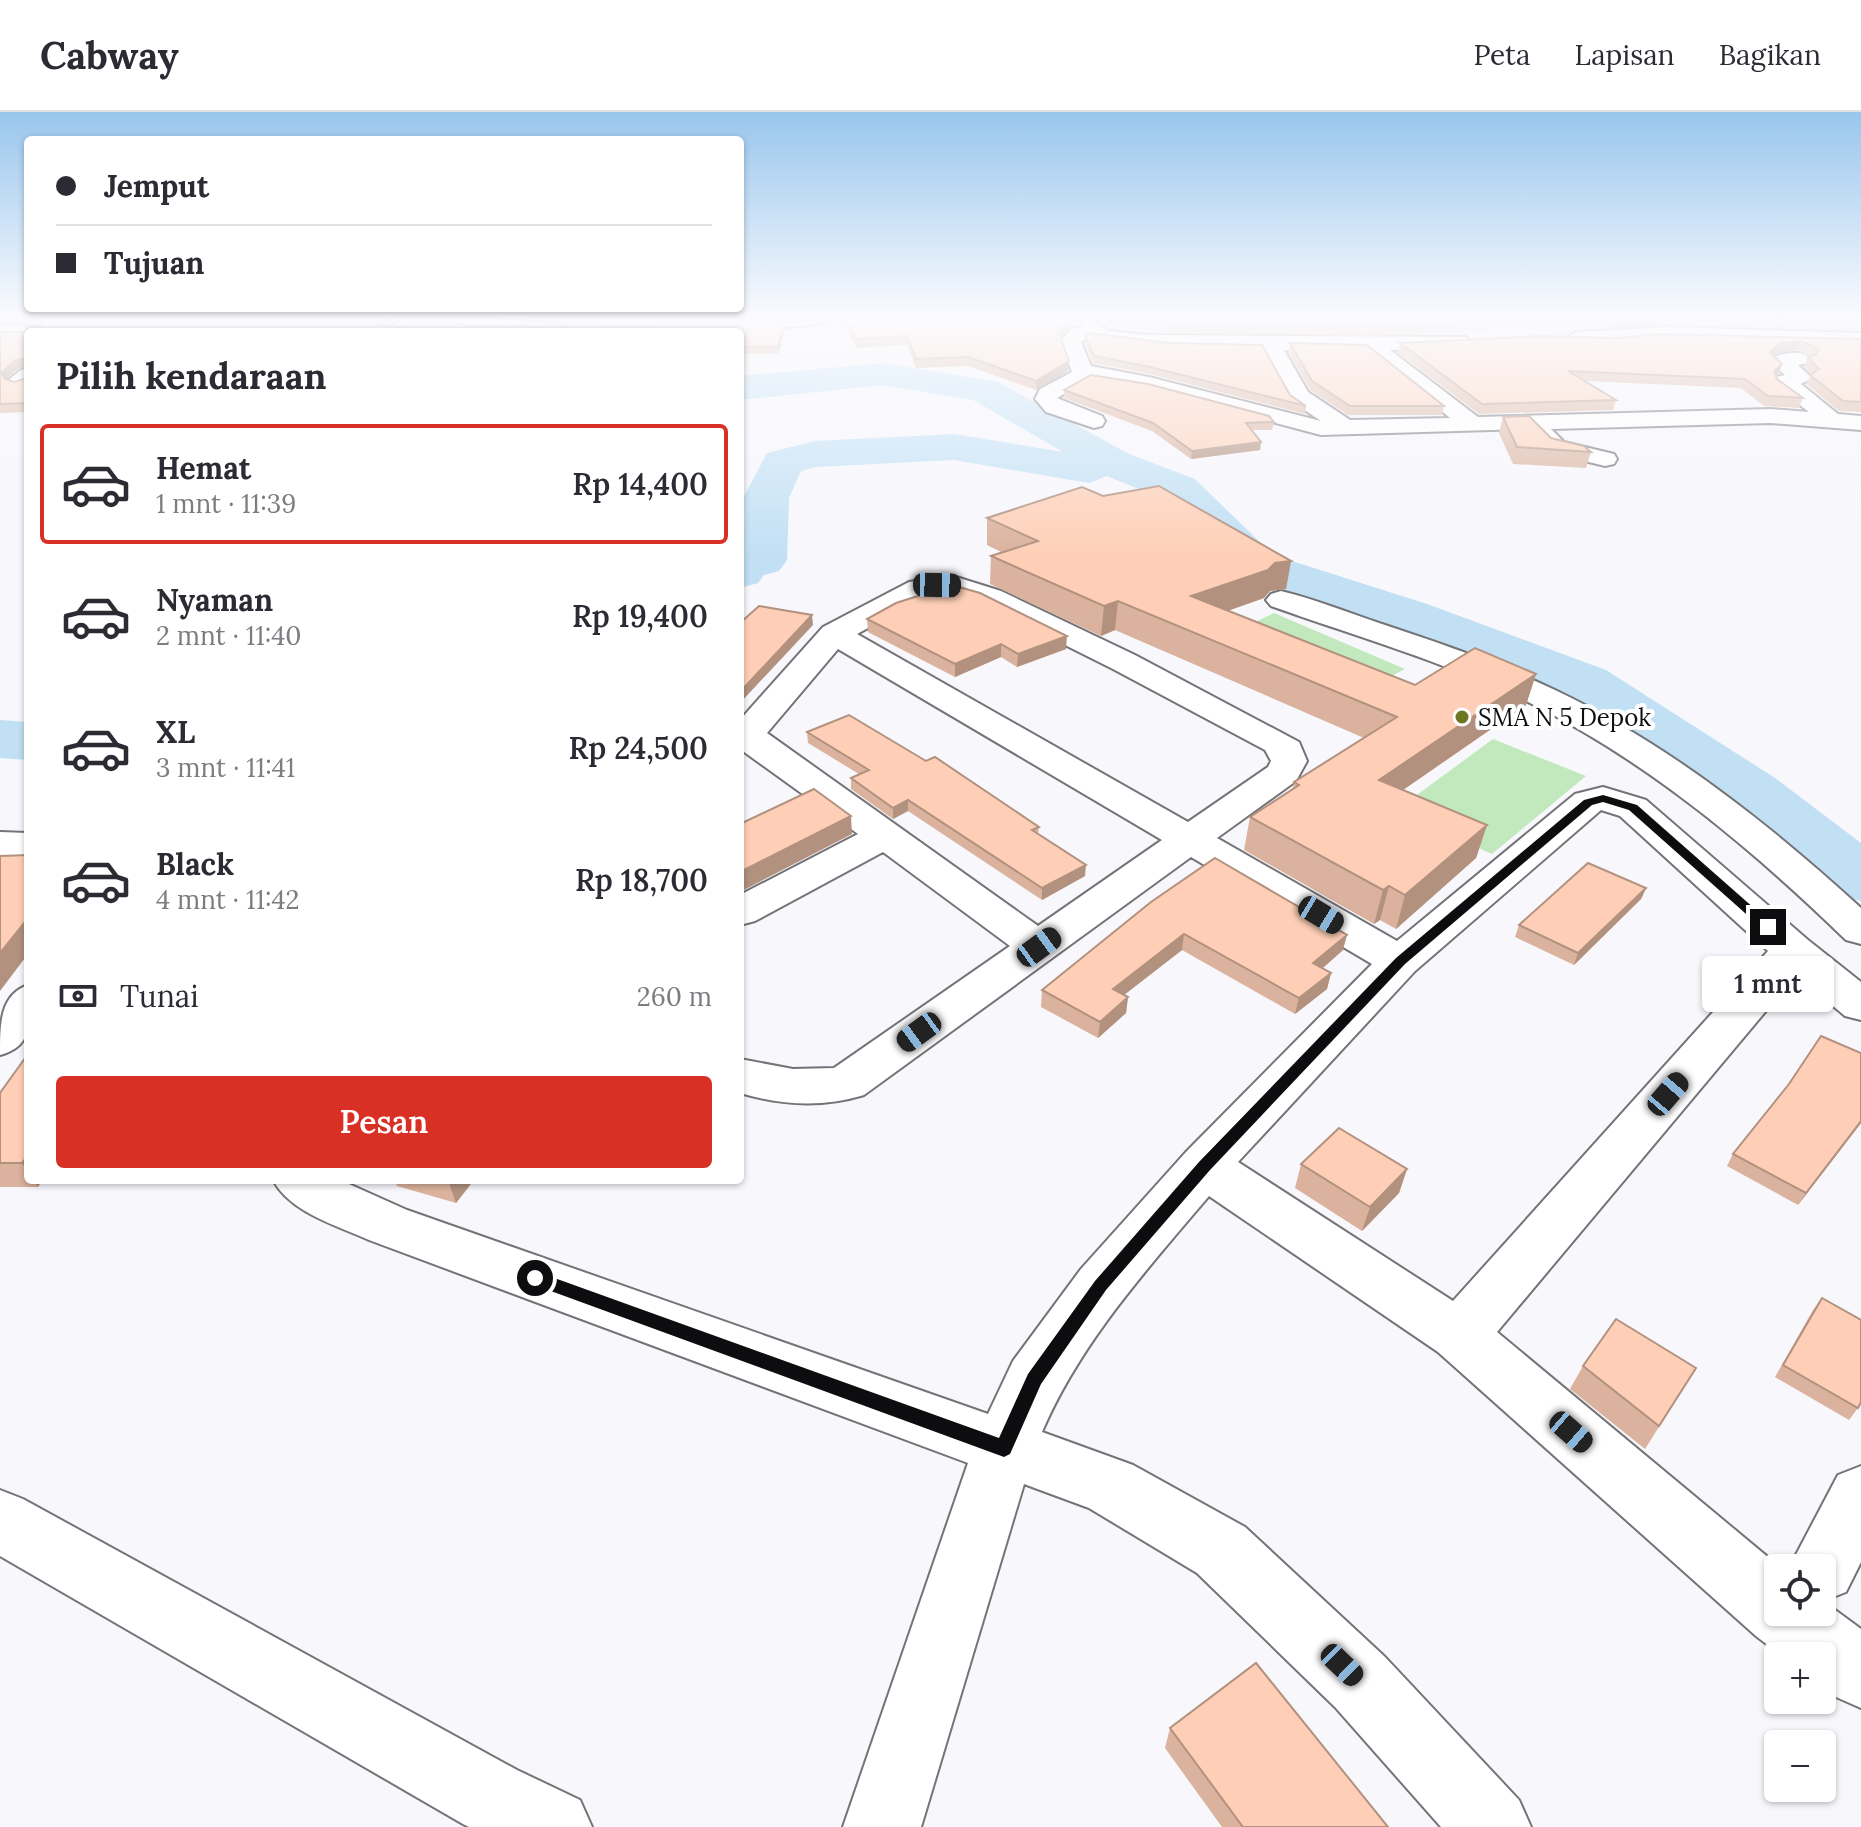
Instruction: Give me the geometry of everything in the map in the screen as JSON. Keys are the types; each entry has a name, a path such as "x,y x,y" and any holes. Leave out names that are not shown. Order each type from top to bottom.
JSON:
{"street":[{"path":"1046,398 1054,407 1094,421"},
{"path":"1210,398 1298,424 1345,428 1733,415 1827,415 1860,420"},
{"path":"1302,398 1345,428"},
{"path":"1439,398 1471,423"},
{"path":"1805,398 1827,415"},
{"path":"1443,401 1482,400"},
{"path":"1706,413 1860,420"},
{"path":"1532,422 1556,447 1605,459"},
{"path":"744,735 765,716 834,634 919,588 937,585 969,588 1124,662 1277,743 1286,750 1289,761 1283,773 847,1083 824,1088 793,1089 744,1077"},
{"path":"1281,600 1492,675 1575,715 1683,782 1778,855 1861,931"},
{"path":"834,634 1400,961"},
{"path":"744,737 1039,947"},
{"path":"882,1827 1004,1448 1034,1380 1101,1285 1204,1166 1400,961 1588,802 1603,798 1621,803 1642,815 1793,950 1861,1005"},
{"path":"744,910 884,836"},
{"path":"0,844 24,845"},
{"path":"1459,1335 1793,950"},
{"path":"0,1039 24,1006"},
{"path":"1204,1166 1459,1335 1764,1580"},
{"path":"304,1184 388,1225 1110,1486 1221,1550 1360,1682 1492,1827"},
{"path":"1826,1554 1861,1496"},
{"path":"0,1521 509,1817"},
{"path":"1816,1626 1861,1672"}],"green space":[{"path":"1274,613 1405,669 1354,696 1222,638"},
{"path":"1493,739 1586,776 1492,854 1395,811"}],"building":[{"path":"0,398 24,398 24,403 0,404"},
{"path":"1086,398 1201,398 1269,416 1274,422 1246,423 1261,442 1192,451 1153,423"},
{"path":"1274,398 1294,398 1306,406"},
{"path":"1338,398 1434,398 1444,406 1350,406"},
{"path":"1474,398 1616,400 1482,404"},
{"path":"1839,398 1861,398 1861,402"},
{"path":"1529,416 1551,438 1584,446 1591,452 1517,447 1503,417"},
{"path":"1159,486 1291,561 1275,563 1268,570 1191,596 1415,685 1475,648 1536,674 1379,780 1487,825 1405,895 1389,886 1383,890 1250,817 1299,785 1294,782 1397,717 1118,601 1104,606 991,556 1038,541 987,518 1082,487 1103,496"},
{"path":"952,585 980,593 1067,636 1018,654 1001,644 955,664 867,619 896,603"},
{"path":"759,606 812,615 744,688 744,619"},
{"path":"849,715 926,761 935,757 1039,827 1032,830 1086,865 1042,888 908,800 893,808 851,778 869,770 807,732"},
{"path":"814,789 851,816 744,870 744,822"},
{"path":"24,855 24,923 0,953 0,856"},
{"path":"1215,858 1347,935 1313,963 1331,973 1299,998 1184,934 1113,989 1128,997 1100,1022 1042,990 1151,902"},
{"path":"1588,863 1646,888 1578,953 1519,925"},
{"path":"1821,1036 1861,1053 1861,1121 1806,1193 1733,1154 1789,1084"},
{"path":"24,1060 22,1163 0,1163 0,1093"},
{"path":"1339,1128 1407,1169 1370,1207 1301,1164"},
{"path":"1822,1298 1861,1320 1861,1402 1858,1408 1783,1365"},
{"path":"1616,1319 1696,1368 1659,1426 1583,1366"},
{"path":"1256,1663 1388,1827 1243,1827 1170,1728"}],"waterway":[{"path":"998,398 1113,463 1179,489 1255,566 1408,616 1585,683 1751,792 1861,879"},
{"path":"744,565 747,559 761,560 766,498 783,462 815,454 954,447 1089,470"},
{"path":"0,739 24,741"}],"place":[{"name":"SMA N 5 Depok","path":"1462,717"}],"route":[{"path":"535,1278 1004,1448 1034,1380 1101,1285 1204,1166 1400,961 1588,802 1603,798 1633,808 1768,927"}]}
